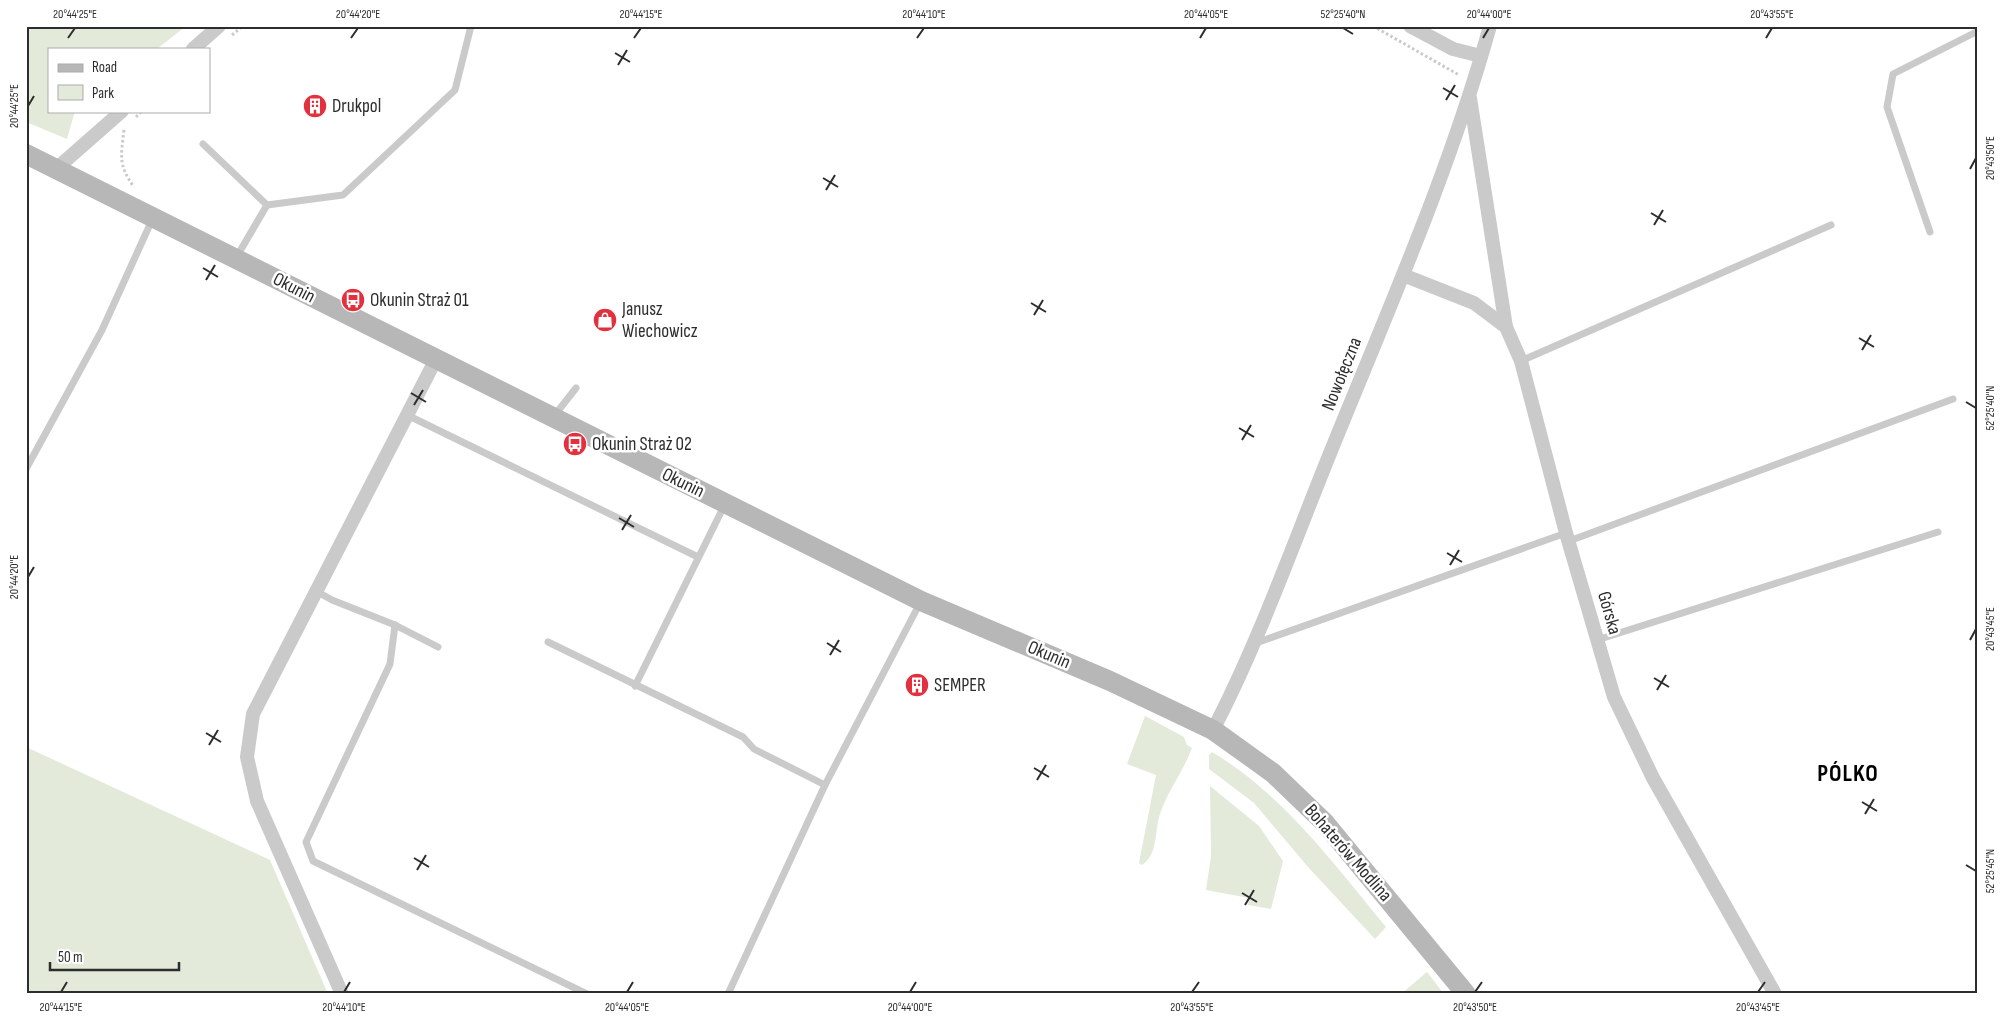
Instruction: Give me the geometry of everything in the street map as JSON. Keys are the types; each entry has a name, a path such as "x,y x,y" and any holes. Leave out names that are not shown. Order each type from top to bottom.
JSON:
{"main road":[{"name":"Okunin","path":"26,154 553,419 921,601 1110,681 1212,730"},
{"name":"Bohaterów Modlina","path":"1212,730 1273,772 1325,823 1466,994"}],"street":[{"path":"194,48 219,26"},
{"path":"1410,26 1454,49 1481,56"},
{"name":"Nowołęczna","path":"1212,730 1252,644 1403,275 1471,89 1490,26"},
{"path":"1471,89 1506,327"},
{"path":"56,169 126,116"},
{"name":"Górska","path":"1403,275 1474,303 1506,327 1521,361 1568,537 1614,697 1653,778 1775,994"},
{"path":"342,994 257,801 246,757 254,714 436,359"}],"lane":[{"path":"267,205 343,195 455,90 471,26"},
{"path":"1930,232 1886,107 1893,74 1978,31"},
{"path":"203,144 267,205"},
{"path":"236,258 267,205"},
{"path":"26,469 102,330 153,217"},
{"path":"1521,361 1831,225"},
{"path":"553,419 576,388"},
{"path":"1252,644 1568,537 1953,399"},
{"path":"408,415 698,557"},
{"path":"635,686 725,504"},
{"path":"1597,640 1938,532"},
{"path":"316,591 332,600 395,625 438,647"},
{"path":"728,994 826,785 921,601"},
{"path":"395,625 390,664 306,842 313,861 587,994"},
{"path":"548,642 743,737 754,749 826,785"}],"path":[{"path":"1373,26 1471,89"},
{"path":"126,116 139,112"},
{"path":"124,127 121,161 124,174 139,193"}],"green space":[{"path":"26,26 186,26 158,48 48,48 48,112 75,112 67,139 26,122"},
{"path":"1145,716 1184,737 1187,745 1192,748 1161,811 1154,848 1142,865 1139,863 1156,775 1127,764"},
{"path":"26,747 270,860 328,994 26,994"},
{"path":"1212,752 1262,788 1285,809 1327,855 1386,927 1375,939 1308,867 1254,803 1209,769 1209,755"},
{"path":"1210,786 1259,826 1283,861 1271,909 1248,905 1249,898 1206,890 1211,856"},
{"path":"1427,972 1444,994 1401,994"}],"place":[{"name":"Drukpol","path":"315,106"},
{"name":"Okunin Straż 01","path":"353,300"},
{"name":"Janusz Wiechowicz","path":"605,320"},
{"name":"Okunin Straż 02","path":"575,444"},
{"name":"SEMPER","path":"917,685"}],"district":[{"name":"PÓLKO","path":"1848,773"}]}
